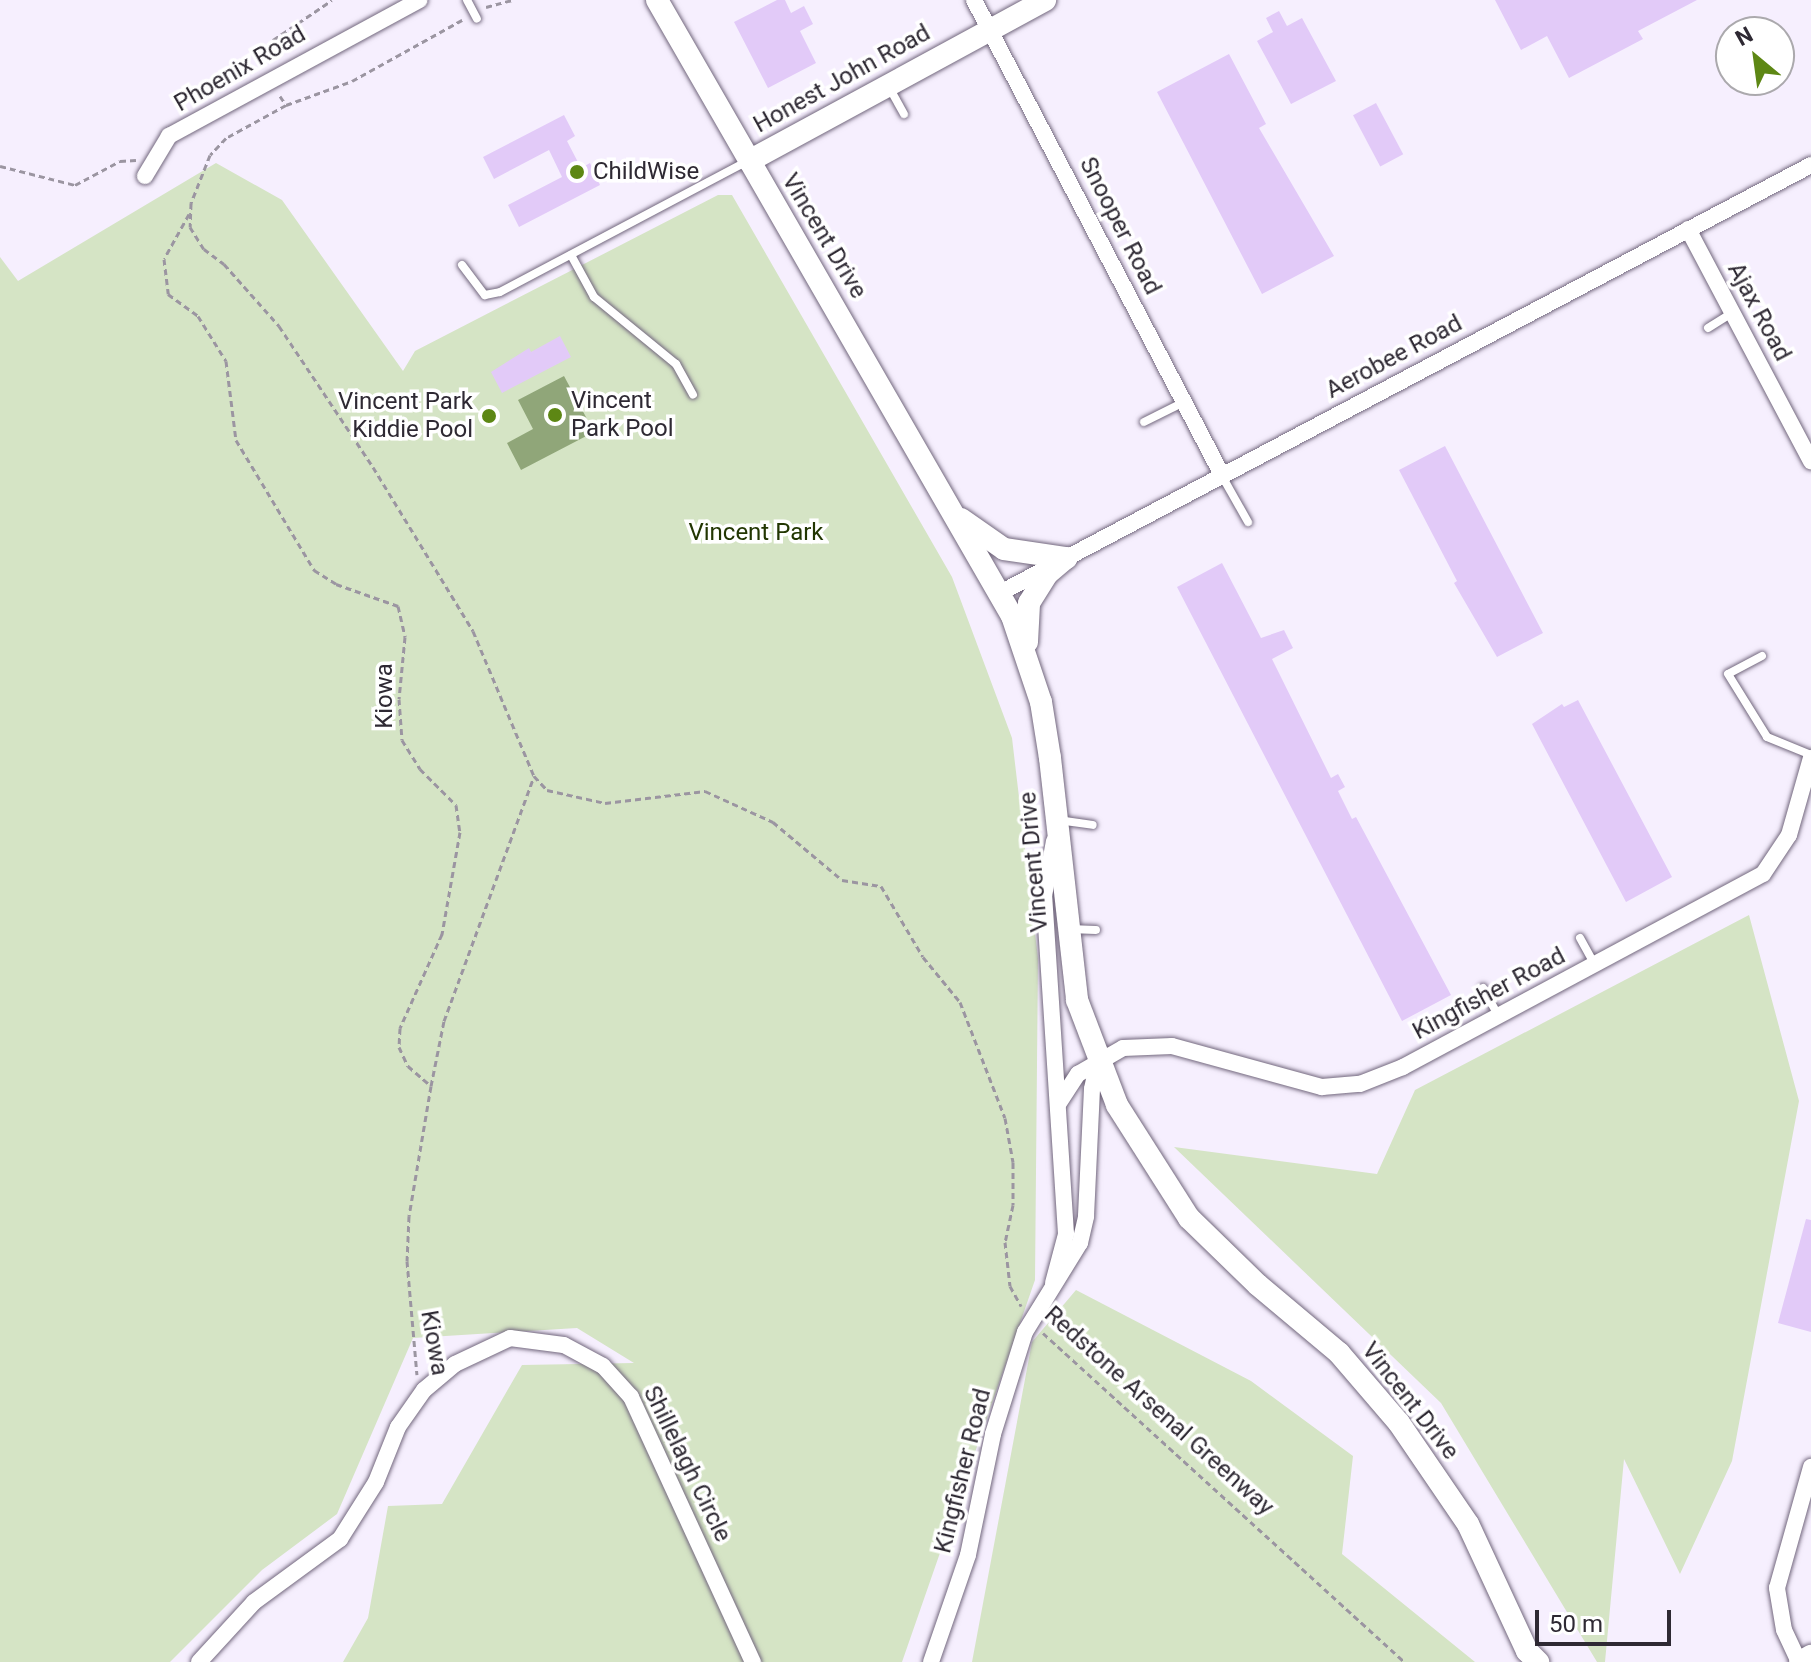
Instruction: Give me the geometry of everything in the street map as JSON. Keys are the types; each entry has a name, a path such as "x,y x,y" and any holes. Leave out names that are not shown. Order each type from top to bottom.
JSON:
{"street":[{"name":"Phoenix Road","path":"145,176 151,160 169,136 419,0"},
{"name":"Vincent Drive","path":"657,0 957,517 1000,593 1026,652 1041,702 1057,820 1066,929 1077,1000 1098,1060 1136,1138 1189,1218 1339,1353 1399,1423 1468,1524 1527,1651 1538,1662"},
{"name":"Snooper Road","path":"974,0 1222,475"},
{"name":"Honest John Road","path":"749,161 1045,0"},
{"name":"Aerobee Road","path":"1000,593 1811,165"},
{"name":"Ajax Road","path":"1688,229 1811,461"},
{"path":"957,517 1004,549 1066,558"},
{"path":"1026,652 1029,603 1047,574 1066,558"},
{"name":"Kingfisher Road","path":"1059,1103 1078,1074 1123,1048 1172,1046 1291,1082 1322,1087 1360,1084 1595,965 1763,874 1789,835 1811,756"},
{"name":"Kingfisher Road","path":"1049,1296 1066,1234 1044,896 1057,820"},
{"name":"Kingfisher Road","path":"931,1662 968,1555 993,1434 1031,1322 1074,1255 1086,1216 1092,1089 1098,1060"},
{"name":"Shillelagh Circle","path":"199,1662 254,1602 340,1539 376,1482 398,1427 424,1390 481,1348 510,1338 564,1345 603,1366 631,1397 753,1662"},
{"path":"1811,1467 1777,1588 1784,1630 1799,1662 1811,1656"}],"lane":[{"path":"467,0 475,16"},
{"path":"888,83 904,114"},
{"path":"462,265 485,295 571,255 749,161"},
{"path":"571,255 594,297 676,364 693,395"},
{"path":"1708,328 1732,313"},
{"path":"1144,422 1184,402"},
{"path":"1222,475 1248,522"},
{"path":"1762,656 1728,674 1767,737 1811,756"},
{"path":"1057,820 1093,825"},
{"path":"1066,929 1096,930"},
{"path":"1580,938 1595,965"},
{"path":"1483,988 1498,1015"}],"path":[{"path":"286,105 261,65 273,40 332,0"},
{"path":"431,1086 444,1021 534,776 473,631 279,326 224,264 204,249 190,227 190,212 210,155 226,138 286,105 352,81 475,16 512,0"},
{"path":"0,166 75,185 120,161 151,160"},
{"name":"Kiowa","path":"190,212 164,259 168,294 198,316 226,361 236,440 314,570 336,584 398,606 405,637 399,699 402,740 420,769 456,805 460,832 442,934 400,1028 399,1047 408,1066 431,1086 409,1216 407,1261 416,1373 424,1390"},
{"name":"Redstone Arsenal Greenway","path":"534,776 547,790 605,803 705,791 773,822 842,880 881,886 923,957 960,1002 1005,1118 1013,1162 1013,1205 1005,1242 1010,1286 1031,1322 1405,1662"}],"green space":[{"name":"Vincent Park","path":"216,163 282,200 403,371 415,351 718,195 732,195 952,577 1012,738 1038,958 1035,1280 902,1662 343,1662 368,1618 388,1506 442,1504 522,1365 634,1363 577,1328 413,1338 337,1514 262,1570 170,1662 0,1662 0,257 18,281"},
{"path":"1749,915 1799,1101 1732,1461 1680,1574 1624,1459 1605,1662 1597,1662 1441,1403 1174,1147 1377,1174 1415,1090"},
{"path":"1076,1290 1251,1381 1353,1456 1342,1554 1475,1662 972,1662 1032,1342"}],"shaded area":[{"name":"Vincent Park Pool","path":"564,376 594,432 521,470 507,443 533,429 518,400"},
{"path":"489,406 496,409 499,416 496,423 489,426 482,423 479,416 482,409"}],"building":[{"path":"777,0 785,0 791,13 804,6 813,24 800,31 816,63 768,88 734,22"},
{"path":"1495,0 1697,0 1638,31 1643,39 1569,78 1547,36 1521,50"},
{"path":"1279,11 1287,26 1302,18 1336,81 1291,104 1257,41 1273,32 1266,18"},
{"path":"1229,54 1266,124 1259,128 1334,256 1262,294 1157,92"},
{"path":"1376,103 1403,154 1380,166 1353,115"},
{"name":"ChildWise","path":"564,115 575,136 567,141 581,168 590,163 600,185 519,227 508,205 562,177 549,150 494,179 483,157"},
{"name":"Vincent Park Pool","path":"560,336 571,357 502,393 491,372 529,348 531,352"},
{"path":"1445,446 1543,633 1497,657 1454,583 1457,581 1399,470"},
{"path":"1222,563 1261,638 1284,630 1293,648 1272,659 1331,778 1338,774 1345,787 1338,791 1352,819 1356,817 1451,995 1402,1021 1177,587"},
{"path":"1578,700 1672,877 1626,902 1532,724 1562,704 1564,707"},
{"path":"1806,1219 1811,1220 1811,1332 1778,1323"}],"place":[{"name":"ChildWise","path":"577,172"},
{"name":"Vincent Park Pool","path":"555,415"},
{"name":"Vincent Park Kiddie Pool","path":"489,416"}]}
